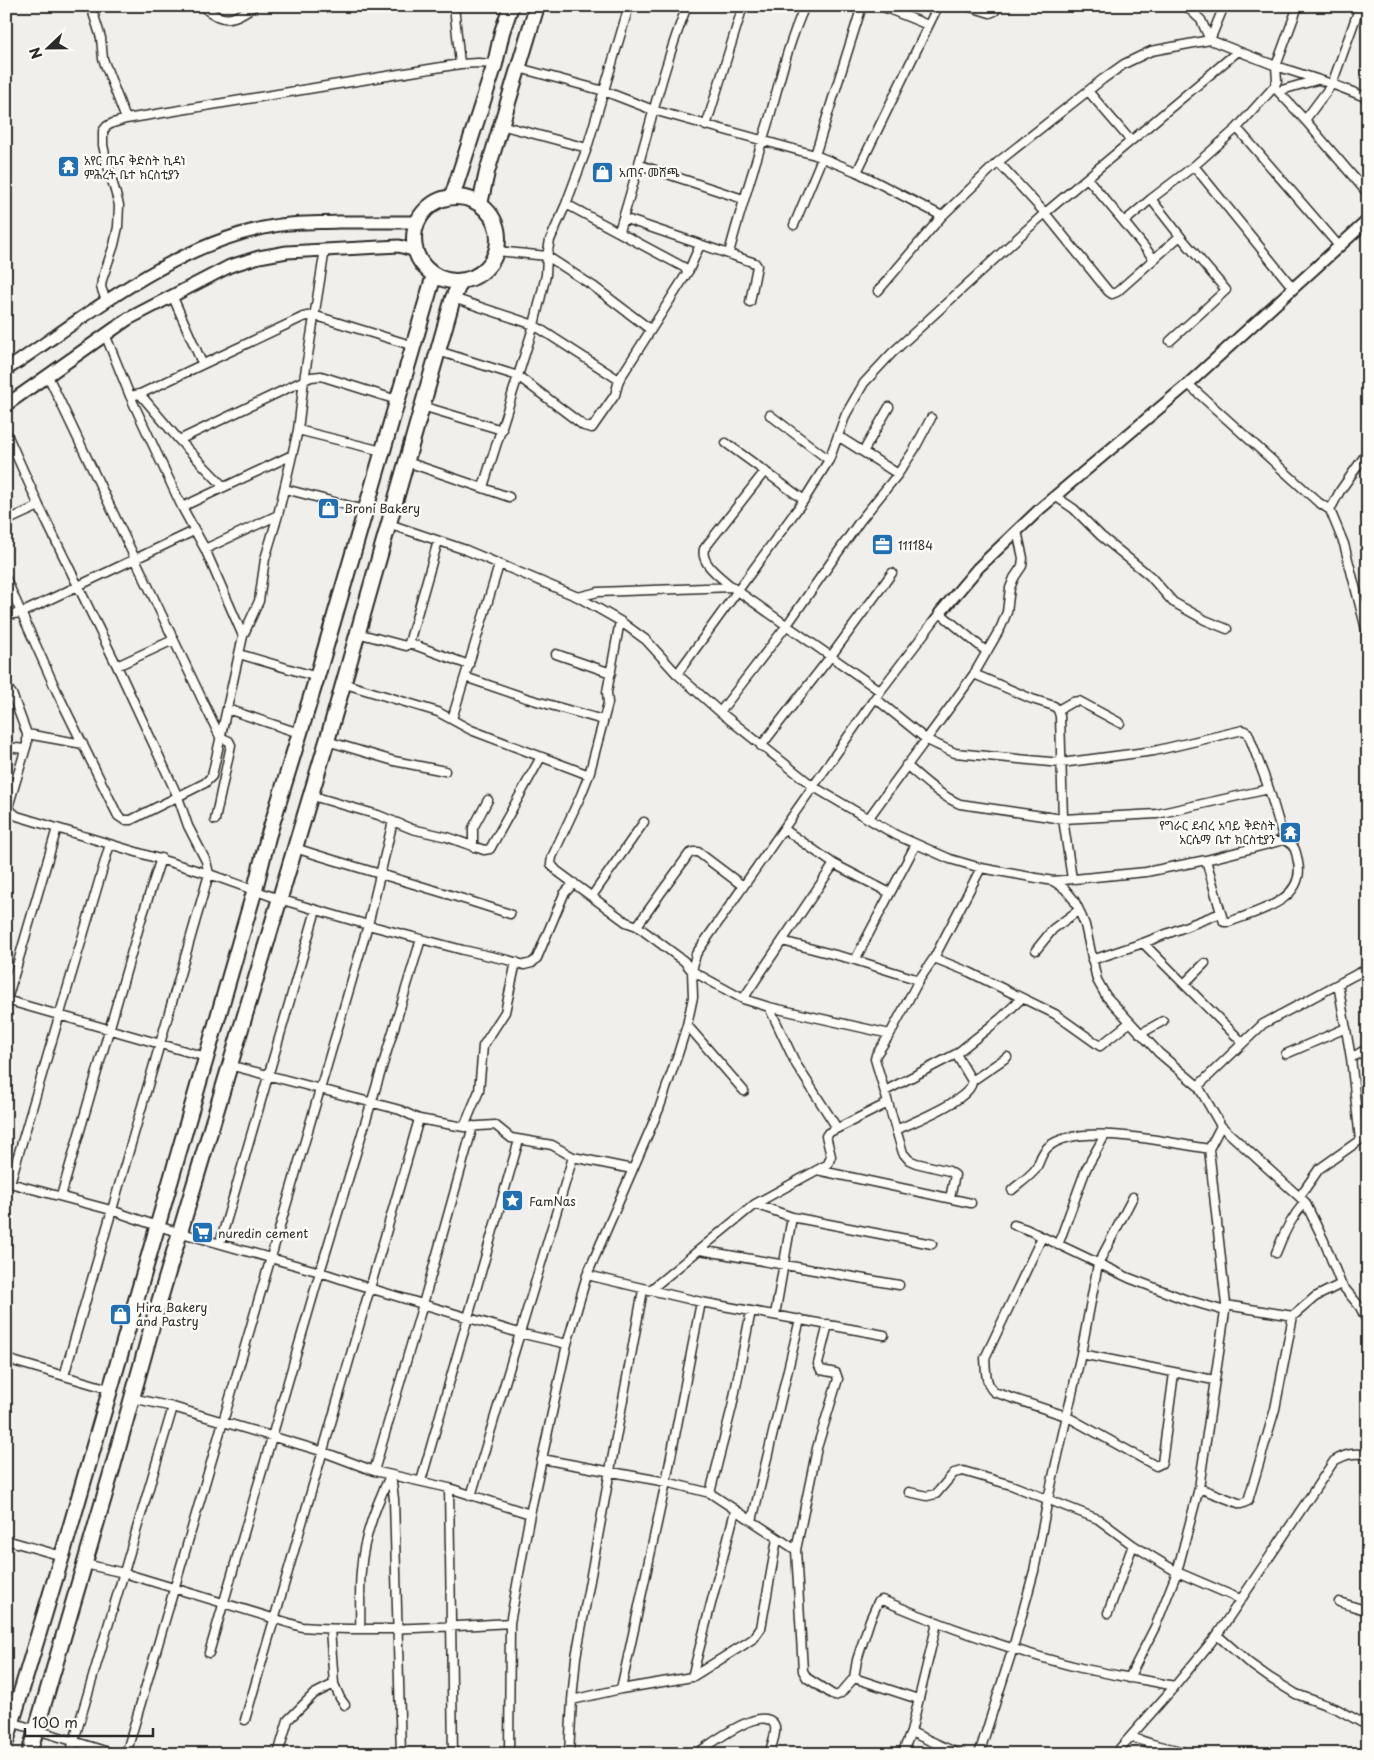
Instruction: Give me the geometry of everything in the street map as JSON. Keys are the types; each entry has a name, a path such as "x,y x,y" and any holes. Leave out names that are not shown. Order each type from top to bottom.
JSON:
{"highway":[{"path":"452,197 495,64 502,32 511,6"},
{"path":"480,204 486,172 537,6"},
{"path":"452,197 462,197 480,204 490,213 496,225 497,251 492,263 473,278 461,281 447,280 434,275 422,265 416,251 414,236 418,222 426,209 438,201 452,197"},
{"path":"6,1742 9,1722 62,1556 255,889 268,837 317,677 434,275"},
{"path":"29,1754 229,1065 309,795 327,741 438,351 461,281"}],"main road":[{"path":"6,370 106,301 181,258 213,243 275,225 418,222"},
{"path":"6,405 128,319 230,266 259,257 287,252 324,249 399,246 416,251"}],"street":[{"path":"91,6 100,38 103,59 126,120"},
{"path":"202,6 223,19 234,18 254,6"},
{"path":"454,6 460,64"},
{"path":"483,487 534,325 546,275 550,240 587,148 629,6"},
{"path":"619,231 640,165 653,110 678,28 687,6"},
{"path":"706,126 743,6"},
{"path":"729,253 743,199 762,142 796,25 805,6"},
{"path":"794,226 819,156 862,6"},
{"path":"881,6 928,25"},
{"path":"857,172 938,6"},
{"path":"967,6 990,13 995,11 998,6"},
{"path":"1187,6 1201,20 1210,40"},
{"path":"1210,40 1224,6"},
{"path":"1276,89 1276,66 1298,6"},
{"path":"1305,120 1332,84 1360,6"},
{"path":"878,290 942,216 998,162 1124,64 1151,51 1210,40 1237,52 1368,98"},
{"path":"677,674 735,590 804,500 829,460 846,414 864,383 892,353 1044,213 1237,52"},
{"path":"106,301 101,287 102,280 116,236 120,205 103,145 103,131 107,126 126,120 460,64 478,62 495,64"},
{"path":"519,68 604,91 653,110 706,126 819,156 857,172 942,216"},
{"path":"1124,222 1194,166 1237,128 1276,89 1319,80"},
{"path":"1276,89 1368,194"},
{"path":"1088,91 1131,141"},
{"path":"501,125 587,148"},
{"path":"1237,128 1339,246"},
{"path":"998,162 1112,294 1117,292 1180,236"},
{"path":"640,165 743,199"},
{"path":"1194,166 1293,288"},
{"path":"1087,178 1154,259"},
{"path":"1151,199 1226,290 1170,341"},
{"path":"566,204 689,270"},
{"path":"624,218 753,262 756,265 750,302"},
{"path":"509,1754 510,1623 530,1514 567,1344 587,1275 659,1109 687,1025 693,997 692,971 696,954 880,691 940,613 978,568 1055,496 1188,384 1368,220"},
{"path":"438,351 518,376 588,428 592,428 615,395 619,380 689,270 700,245"},
{"path":"6,579 57,692 118,816 124,820 131,820 205,783 212,776 243,636 259,601 265,559 285,489 298,430 313,315 324,249"},
{"path":"497,251 547,256 593,286 651,330"},
{"path":"172,295 202,364"},
{"path":"454,298 534,325 619,380"},
{"path":"130,396 140,394 303,317 313,315 414,346"},
{"path":"105,334 130,396 182,507 205,549 243,636"},
{"path":"48,376 220,738"},
{"path":"179,440 311,376 321,376 398,400"},
{"path":"1188,384 1318,502 1330,510 1344,544 1368,637"},
{"path":"140,394 179,440 224,487"},
{"path":"422,406 502,430"},
{"path":"863,452 889,407"},
{"path":"770,415 829,460"},
{"path":"720,712 787,625 860,521 898,474 914,450 931,418"},
{"path":"298,430 382,451"},
{"path":"6,432 39,506 178,797 188,826 206,861 209,874 64,1376"},
{"path":"838,436 898,474"},
{"path":"726,443 804,500"},
{"path":"1330,510 1340,491 1366,454 1368,446"},
{"path":"182,507 292,455"},
{"path":"406,462 509,497"},
{"path":"765,471 704,549 705,561 735,590 880,691"},
{"path":"285,489 365,510"},
{"path":"1055,496 1074,509 1101,536 1150,576 1173,602 1227,629"},
{"path":"6,522 39,506"},
{"path":"205,549 278,515"},
{"path":"389,524 466,550 578,597 620,621 646,640 677,674 720,712 814,787 868,819 950,859 981,868 1053,881 1146,872 1206,860 1284,840 1291,843 1295,848 1300,870 1292,892 1278,903 1227,923 1224,922 1206,860"},
{"path":"6,615 21,613 194,531"},
{"path":"868,819 974,674 1001,627 1007,612 1010,588 1022,566 1023,558 1017,531"},
{"path":"358,632 406,646 409,643 438,541"},
{"path":"452,720 500,565"},
{"path":"761,746 892,573"},
{"path":"578,597 598,592 735,590"},
{"path":"940,613 986,652"},
{"path":"620,621 607,692 608,703 589,774 552,857 551,864 557,871 626,922 637,926 684,961 692,971 743,999 769,1008 890,1034"},
{"path":"117,666 173,640"},
{"path":"409,643 469,665"},
{"path":"239,654 317,677"},
{"path":"556,654 611,673"},
{"path":"974,674 1032,699 1054,706 1058,710 1060,716 1063,819 1072,879"},
{"path":"465,677 526,698 603,720"},
{"path":"342,683 438,712 471,730 589,774"},
{"path":"6,690 9,690 12,694 27,734 25,749 7,809 17,816 161,858 316,910 524,965 532,963 537,958 564,894 574,883"},
{"path":"875,698 927,740 955,753 1060,763 1154,751 1243,730 1248,734 1269,789 1284,840"},
{"path":"1058,710 1072,702 1084,702 1120,723"},
{"path":"227,710 299,733"},
{"path":"27,734 83,744"},
{"path":"215,820 231,745 229,740 220,738"},
{"path":"327,741 394,761 445,771"},
{"path":"6,747 25,749"},
{"path":"309,795 393,821 412,829 447,837 484,850 490,849 541,757"},
{"path":"906,765 934,789 960,804 1063,819 1157,814 1269,789"},
{"path":"473,847 473,828 488,800"},
{"path":"126,1754 368,924 393,821"},
{"path":"592,896 644,822"},
{"path":"58,828 6,1001 206,1056"},
{"path":"784,829 834,864 890,893"},
{"path":"110,844 8,1183 111,1210 157,1226 320,1272 519,1333 567,1344"},
{"path":"855,960 916,844"},
{"path":"294,848 379,875 450,894 510,914"},
{"path":"637,926 689,854 693,852 698,852 743,886"},
{"path":"61,1196 141,920 161,858"},
{"path":"743,999 834,864"},
{"path":"950,1198 955,1175 949,1170 909,1160 903,1153 875,1059 919,980 934,958 981,868"},
{"path":"1053,881 1065,889 1079,910 1085,925 1097,980 1106,996 1129,1023 1159,1053 1198,1086 1221,1126 1302,1199 1324,1241 1341,1284 1364,1307 1368,1324"},
{"path":"220,1243 316,910"},
{"path":"1036,950 1053,929 1079,910"},
{"path":"1092,960 1221,913"},
{"path":"209,1653 320,1272 421,939"},
{"path":"782,941 855,960 919,980"},
{"path":"1143,943 1243,1043"},
{"path":"934,958 969,972 1055,1014 1100,1046 1129,1023"},
{"path":"464,1127 479,1091 483,1046 505,1012 516,962"},
{"path":"1184,984 1205,963"},
{"path":"1198,1086 1262,1024 1368,968"},
{"path":"1338,984 1351,1058 1360,1140"},
{"path":"885,1091 956,1054 1001,1018 1022,998"},
{"path":"769,1008 796,1064 836,1128"},
{"path":"1140,1034 1163,1021"},
{"path":"687,1025 744,1091"},
{"path":"1286,1054 1346,1028"},
{"path":"1351,1058 1368,1048"},
{"path":"896,1130 951,1103 969,1090 972,1082 956,1054"},
{"path":"972,1082 1007,1057"},
{"path":"229,1065 400,1110 419,1119 464,1127 495,1125 511,1138 538,1141 552,1145 573,1157 632,1169"},
{"path":"569,1754 576,1657 609,1472 646,1291 700,1250 755,1204 828,1164 831,1156 826,1136 836,1128 888,1103"},
{"path":"244,1720 419,1119"},
{"path":"374,1471 473,1126"},
{"path":"1129,1678 1156,1625 1178,1572 1199,1488 1225,1308 1209,1149 1221,1126"},
{"path":"1012,1190 1034,1171 1042,1154 1049,1146 1060,1140 1077,1136 1104,1134 1209,1149"},
{"path":"1058,1245 1086,1169 1104,1134"},
{"path":"1276,1253 1284,1232 1318,1169 1368,1136"},
{"path":"421,1481 519,1140"},
{"path":"470,1496 573,1157"},
{"path":"817,1170 971,1202"},
{"path":"979,1754 1013,1648 1034,1571 1048,1499 1081,1354 1098,1264 1133,1197"},
{"path":"755,1204 792,1217 932,1244"},
{"path":"775,1315 792,1217"},
{"path":"1014,1226 1042,1237 1129,1278 1184,1299 1225,1308 1293,1316"},
{"path":"1042,1237 985,1358 986,1373 991,1390 1066,1416 1152,1466 1160,1466 1162,1463 1174,1373"},
{"path":"700,1250 899,1285"},
{"path":"587,1275 646,1291 884,1335"},
{"path":"1199,1488 1241,1504 1248,1501 1275,1408 1293,1316 1315,1296 1341,1284"},
{"path":"621,1689 666,1482 701,1302"},
{"path":"710,1493 732,1407 751,1310"},
{"path":"752,1521 800,1319"},
{"path":"828,1324 818,1364 821,1370 836,1373 838,1379 817,1448 796,1550 804,1675 834,1696 840,1694 854,1678 857,1660 870,1620 878,1602 882,1600 936,1623 1080,1668 1175,1686"},
{"path":"1081,1354 1214,1380"},
{"path":"6,1359 110,1389"},
{"path":"132,1398 172,1407 321,1452 374,1471 449,1488 530,1514"},
{"path":"70,1754 172,1407"},
{"path":"1115,1754 1217,1635 1334,1461 1344,1455 1357,1452 1368,1455"},
{"path":"542,1459 666,1482 710,1493 796,1550"},
{"path":"909,1492 927,1496 936,1494 954,1473 963,1471 1011,1485 1098,1519 1133,1545 1178,1572 1240,1599"},
{"path":"360,1629 361,1570 366,1542 379,1500 391,1475"},
{"path":"391,1475 394,1499 401,1754"},
{"path":"449,1488 453,1754"},
{"path":"692,1677 735,1510"},
{"path":"572,1700 621,1689 692,1677 754,1638 761,1628 778,1539"},
{"path":"6,1540 62,1556"},
{"path":"1108,1613 1133,1545"},
{"path":"85,1564 124,1573 174,1590 302,1627 398,1630 510,1623"},
{"path":"1338,1602 1368,1611"},
{"path":"902,1754 911,1732 936,1623"},
{"path":"330,1629 334,1684 345,1706"},
{"path":"1217,1635 1249,1663 1296,1694 1337,1709 1368,1726"},
{"path":"854,1678 918,1699"},
{"path":"278,1754 288,1720 314,1694 334,1684"},
{"path":"696,1754 741,1724 760,1719 768,1719 774,1724 775,1729 769,1754"},
{"path":"9,1722 115,1754"},
{"path":"911,1732 959,1754"},
{"path":"1131,1737 1193,1754"},
{"path":"1147,1754 1152,1744"}],"place":[{"name":"አየር ጤና ቅድስት ኪዳነ ምሕረት ቤተ ክርስቲያን","path":"68,167"},
{"name":"አጠና መሸጫ","path":"603,172"},
{"name":"Broni Bakery","path":"328,508"},
{"name":"111184","path":"882,545"},
{"name":"የግራር ደብረ አባይ ቅድስት አርሴማ ቤተ ክርስቲያን","path":"1291,832"},
{"name":"FamNas","path":"513,1201"},
{"name":"nuredin cement","path":"202,1233"},
{"name":"Hira Bakery and Pastry","path":"120,1314"}]}
